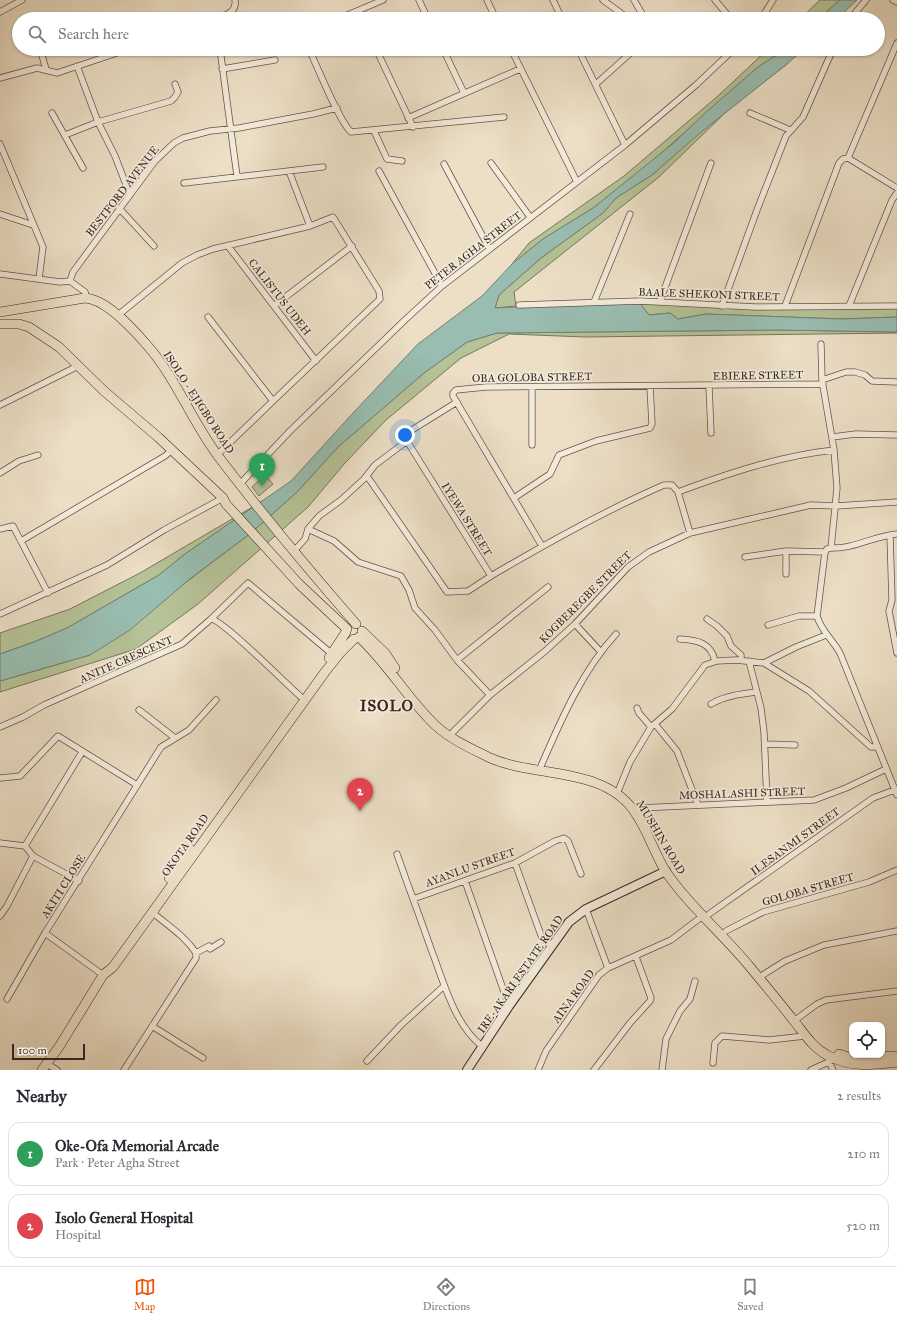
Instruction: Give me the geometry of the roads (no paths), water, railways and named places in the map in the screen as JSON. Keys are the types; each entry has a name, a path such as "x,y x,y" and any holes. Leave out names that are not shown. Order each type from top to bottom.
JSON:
{"main road":[{"name":"ISOLO - EJIGBO ROAD","path":"87,298 97,300 117,316 146,344 165,367 217,455 293,552"},
{"path":"0,312 87,298"},
{"path":"10,324 11,310"},
{"path":"0,324 29,327 59,347 78,366 172,450 224,501 298,584 346,630 350,638 358,633"},
{"path":"293,552 358,633"},
{"path":"103,975 109,964 178,865 332,654 346,630 350,625 358,633"},
{"name":"MUSHIN ROAD","path":"358,633 385,653 423,706 453,732 487,752 519,762 603,780 619,789 639,808 670,868 681,884 820,1044 838,1054 848,1057 897,1056"},
{"name":"MUSHIN ROAD","path":"358,633 380,657 407,693 436,726 465,745 504,763 587,780 610,788 618,794 635,811 666,871 677,887 726,931 805,1036 832,1060 865,1066 897,1062"},
{"name":"OKOTA ROAD","path":"44,1067 59,1047 103,975 113,967 321,677 358,633"}],"street":[{"path":"0,12 22,0"},
{"path":"230,12 236,7 235,0"},
{"path":"358,11 383,0"},
{"path":"419,0 425,12"},
{"path":"487,0 493,12"},
{"path":"552,0 558,12"},
{"path":"603,0 619,12"},
{"path":"634,0 641,12"},
{"path":"715,0 726,12"},
{"path":"765,12 773,0"},
{"path":"856,12 866,0"},
{"path":"892,0 897,2"},
{"path":"848,158 897,43"},
{"path":"42,56 46,69"},
{"path":"0,78 37,68 46,69 57,73 108,56"},
{"path":"221,56 237,176"},
{"path":"312,56 347,128 351,132 374,131 504,117"},
{"path":"379,56 413,127"},
{"path":"446,56 464,94"},
{"path":"514,56 577,182"},
{"path":"582,56 625,145"},
{"path":"596,84 627,56"},
{"name":"PETER AGHA STREET","path":"242,487 290,431 442,286 489,248 625,145 696,85 727,56"},
{"path":"722,306 786,136 803,117 830,56"},
{"path":"222,69 275,60"},
{"path":"77,66 98,122 115,156 130,195"},
{"path":"408,118 520,69"},
{"path":"65,136 98,122 171,101 176,97 178,92 175,84"},
{"name":"BESTFORD AVENUE","path":"70,281 73,272 119,208 155,161 174,143 183,138 210,131 239,128 337,108"},
{"path":"52,113 83,168"},
{"path":"750,113 790,130"},
{"path":"374,131 387,159 402,161"},
{"path":"0,144 44,250 39,279"},
{"path":"785,306 839,163 843,159 848,158 897,188"},
{"path":"491,163 530,217"},
{"path":"660,301 711,163"},
{"path":"444,164 489,248"},
{"path":"184,183 323,167"},
{"path":"289,171 310,226"},
{"path":"378,171 442,286"},
{"path":"849,306 892,200 897,193"},
{"path":"119,208 154,246"},
{"path":"0,214 33,225"},
{"path":"594,302 630,214"},
{"path":"117,316 182,263 197,255 310,226 333,217 379,291 380,299 217,455"},
{"name":"CALISTUS UDEH","path":"228,246 275,305 316,361"},
{"path":"275,305 352,246"},
{"path":"0,274 60,282 70,281 85,292 87,298"},
{"name":"BAALE SHEKONI STREET","path":"519,304 660,301 722,306 897,306"},
{"path":"208,317 274,401"},
{"path":"821,344 822,382 834,450 837,488 831,548"},
{"path":"0,405 78,366"},
{"name":"EBIERE STREET","path":"694,385 709,386 822,382 846,372 855,372 865,375 872,381 897,382"},
{"name":"OBA GOLOBA STREET","path":"457,402 453,393 456,390 486,387 694,385"},
{"path":"514,498 550,474 559,455 596,441 650,428 652,424 650,386"},
{"path":"709,386 711,433"},
{"path":"532,387 532,445"},
{"path":"293,552 304,539 308,529 319,516 341,500 366,476 375,465 406,441 405,438 407,433 457,402 542,546"},
{"path":"832,437 856,434 897,435"},
{"name":"IYEWA STREET","path":"406,441 491,576"},
{"path":"21,541 165,456 172,450"},
{"path":"678,492 757,465 809,453 834,450"},
{"path":"0,472 19,461 38,455"},
{"path":"366,476 447,592 468,591 542,546 616,507 664,484 672,485 678,492 690,534"},
{"path":"0,614 107,565 164,530 224,501"},
{"name":"KOGBEREGBE STREET","path":"453,732 490,695 544,652 575,624 638,558 664,544 690,534 811,505 836,506 897,502"},
{"path":"0,529 13,526 48,593"},
{"path":"308,529 334,541 358,562 401,576 409,590 414,608 435,630 457,660 490,695"},
{"path":"890,534 892,600 889,611 897,653"},
{"path":"896,791 840,654 833,641 826,635 819,624 817,616 826,549 849,547 870,539 890,534 897,534"},
{"path":"745,557 786,551 825,552"},
{"path":"786,551 786,574"},
{"name":"ANITE CRESCENT","path":"0,727 182,644 211,619 248,582 332,654"},
{"path":"457,660 548,587"},
{"path":"768,625 798,616 817,616"},
{"path":"211,619 215,620 230,632 301,697"},
{"path":"707,619 727,636 731,646 741,655 741,660"},
{"path":"575,624 600,651"},
{"path":"541,766 564,715 600,651 616,634"},
{"path":"764,663 796,647 826,635"},
{"path":"680,639 704,642 712,651 716,661"},
{"path":"619,789 630,762 653,726 672,709 702,668 716,661 741,660 764,663 809,691 870,747 878,747"},
{"path":"749,661 761,708 765,744 767,801"},
{"path":"711,704 739,694 756,692"},
{"name":"AKITI CLOSE","path":"7,998 136,785 161,747 189,730 216,700"},
{"path":"637,708 639,713 668,738 677,751 698,805"},
{"path":"139,710 175,738"},
{"path":"0,778 20,776 58,736 136,785"},
{"path":"765,744 795,745"},
{"path":"26,846 82,752"},
{"name":"MOSHALASHI STREET","path":"639,808 814,800 846,788 886,768"},
{"name":"ILESANMI STREET","path":"707,915 873,798 896,791"},
{"name":"AYANLU STREET","path":"413,899 515,863 555,841 564,838 568,841 581,874"},
{"path":"0,843 26,846 33,856 79,881"},
{"path":"397,854 444,986 465,1028 476,1041 484,1047"},
{"path":"0,916 7,906 33,856"},
{"path":"515,863 542,938 551,945"},
{"name":"GOLOBA STREET","path":"726,931 763,912 869,882 897,870"},
{"name":"IRE-AKARI ESTATE ROAD","path":"467,1070 484,1047 509,1006 551,945 569,922 586,909 666,871"},
{"path":"464,881 509,1006"},
{"path":"586,909 608,968"},
{"path":"152,912 167,926 189,942 196,953"},
{"name":"AINA ROAD","path":"538,1070 546,1051 592,984 608,968 636,957 670,940 707,915"},
{"path":"761,976 786,961 824,945 897,930"},
{"path":"46,933 103,975"},
{"path":"124,1070 193,963 196,953 209,946 210,949 221,942"},
{"path":"594,1070 630,1023 650,1000 636,957"},
{"path":"662,1070 666,1039 680,1011 690,999 695,981"},
{"path":"367,1061 401,1025 444,986"},
{"path":"798,1018 826,1000 897,991"},
{"path":"152,1026 203,1058"},
{"path":"713,1063 715,1043 722,1036 769,1040 805,1036"},
{"path":"811,1070 832,1060 833,1070"},
{"path":"44,1067 57,1070"}],"water":[{"path":"840,0 857,0 844,12 826,12"},
{"path":"775,56 796,56 700,133 652,175 616,198 603,213 541,258 499,295 495,308 638,301 649,315 670,313 678,319 706,314 842,319 897,317 897,332 779,330 497,333 467,342 424,373 338,447 297,492 251,533 191,578 130,630 90,655 0,681 0,654 67,628 159,575 185,554 291,481 418,344 482,296 512,264 543,239 593,208 675,142 706,112 758,67"}],"place":[{"name":"Oke-Ofa Memorial Arcade","path":"262,486"},
{"name":"Isolo General Hospital","path":"360,811"}],"district":[{"name":"ISOLO","path":"387,706"}]}
